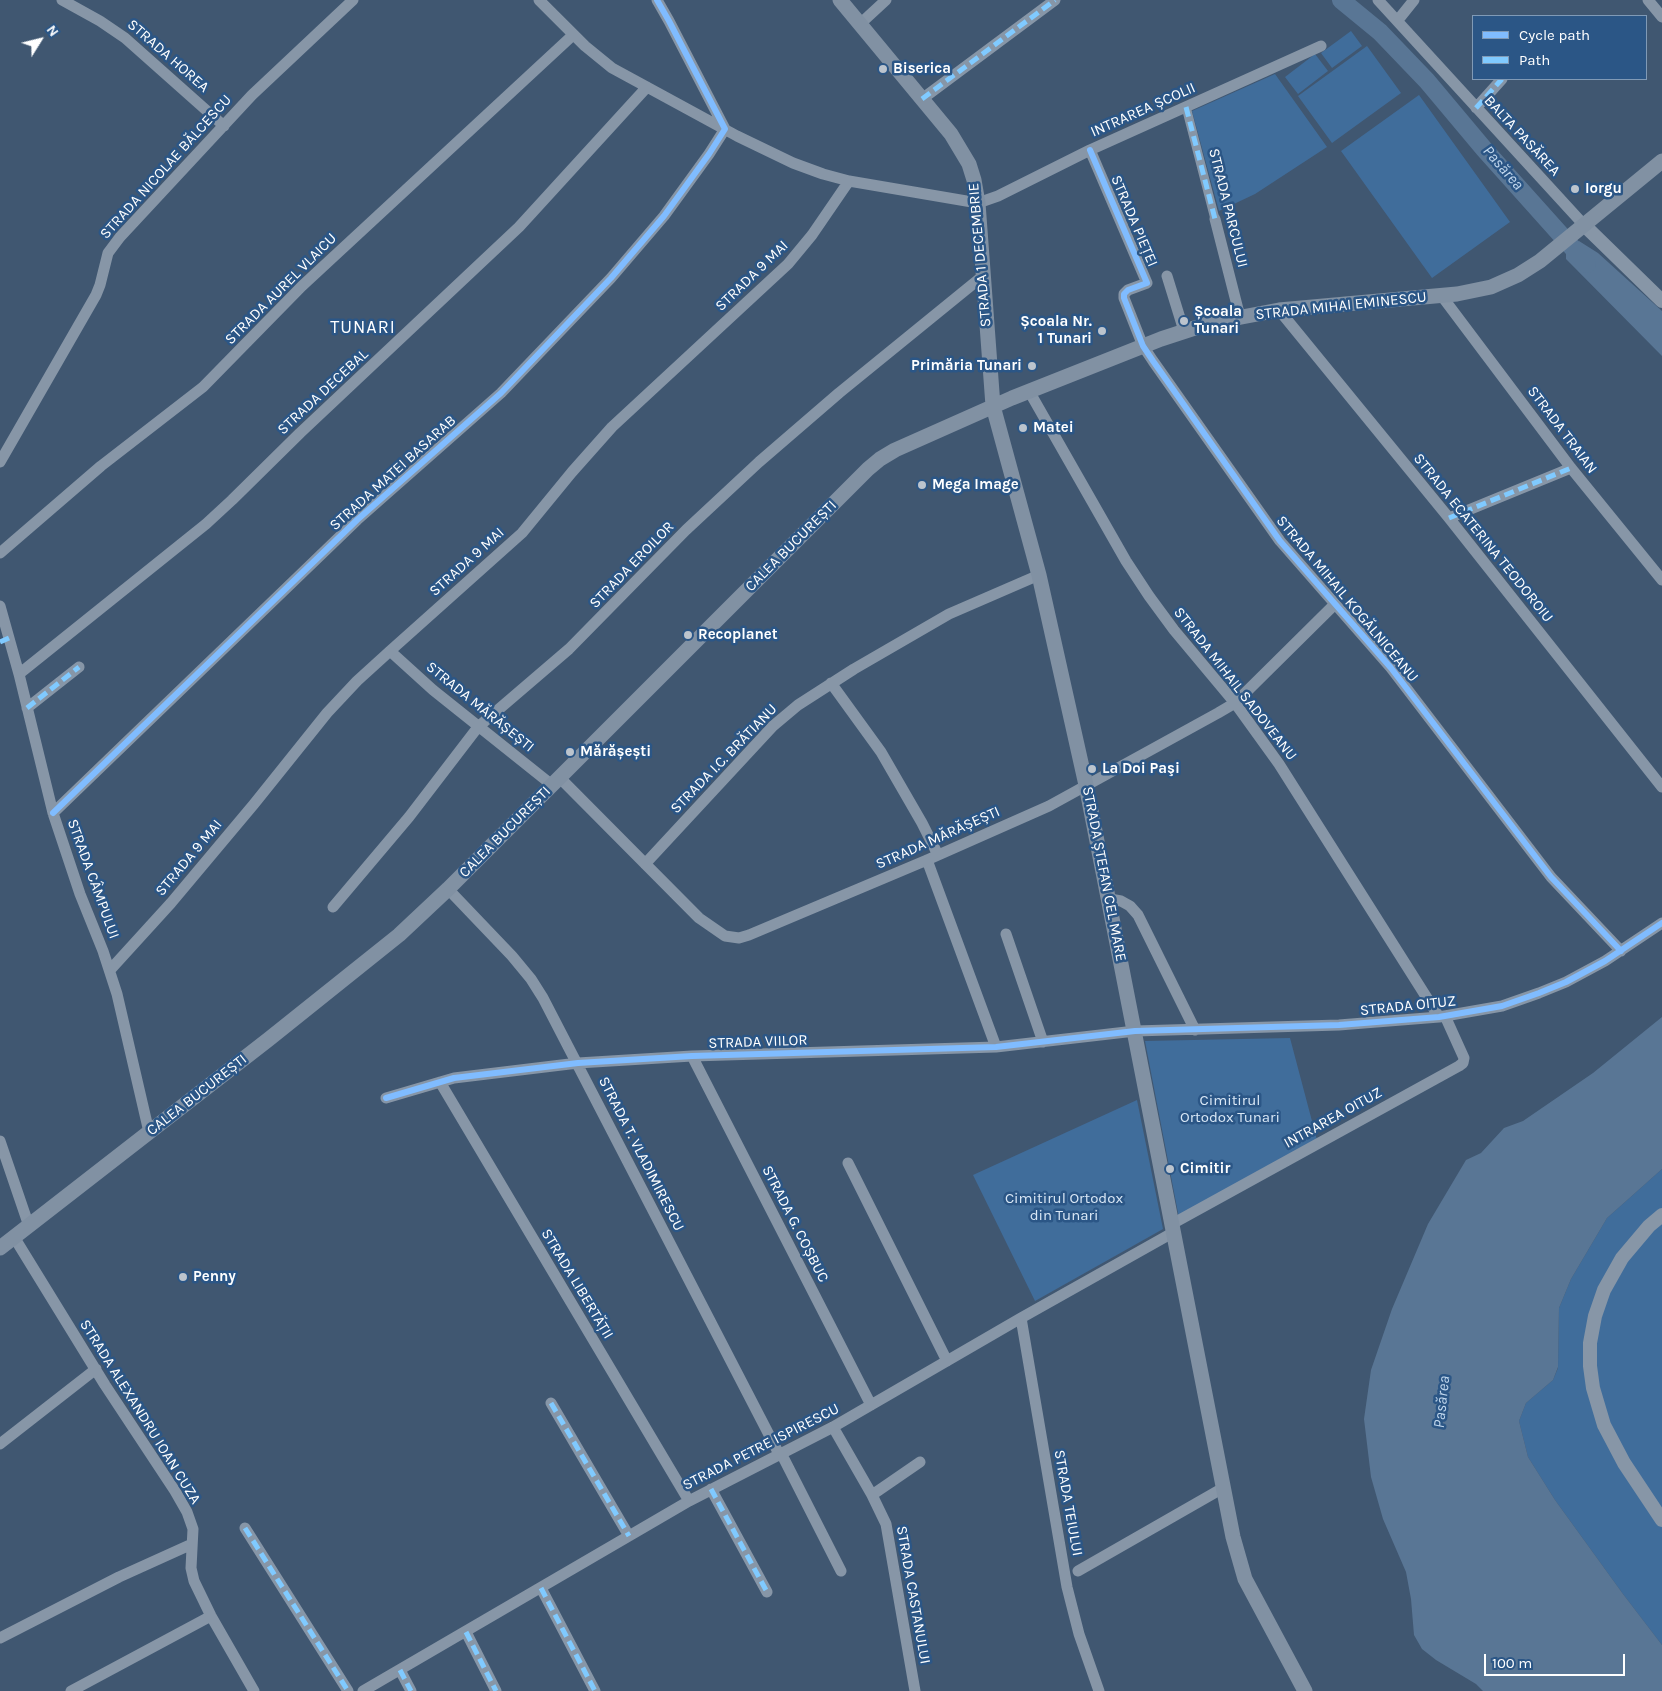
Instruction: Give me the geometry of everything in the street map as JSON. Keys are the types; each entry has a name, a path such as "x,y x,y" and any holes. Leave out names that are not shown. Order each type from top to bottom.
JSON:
{"main road":[{"name":"STRADA 1 DECEMBRIE","path":"840,0 961,148 969,164 978,203 994,406"},
{"name":"STRADA MIHAI EMINESCU","path":"994,406 1143,346 1210,323 1279,310 1476,291 1507,281 1530,268 1551,252 1662,161"},
{"name":"STRADA ȘTEFAN CEL MARE","path":"994,406 1039,575 1086,785 1110,899 1234,1542 1245,1579 1305,1691"},
{"name":"CALEA BUCUREȘTI","path":"0,1248 378,953 448,889 874,464 895,450 994,406"}],"street":[{"name":"STRADA HOREA","path":"62,0 100,21 125,38 224,126"},
{"name":"STRADA NICOLAE BĂLCESCU","path":"0,462 96,295 108,253 120,237 252,96 353,0"},
{"path":"539,0 573,35 612,68 793,163 849,181 978,203"},
{"path":"657,0 725,129"},
{"path":"860,24 886,0"},
{"path":"922,99 1055,0"},
{"name":"BALTA PASĂREA","path":"1378,0 1398,20 1581,228"},
{"path":"1398,20 1414,0"},
{"path":"1648,0 1662,17"},
{"name":"STRADA AUREL VLAICU","path":"0,553 102,466 203,387 302,286 573,35"},
{"name":"INTRAREA ȘCOLII","path":"978,203 998,196 1090,150 1321,46"},
{"path":"1476,108 1501,80"},
{"name":"STRADA DECEBAL","path":"19,674 206,524 232,500 300,433 519,228 647,87"},
{"name":"STRADA PARCULUI","path":"1186,107 1240,317"},
{"name":"STRADA MATEI BASARAB","path":"54,813 357,520 501,393 636,250 709,154 725,129"},
{"name":"STRADA PIEȚEI","path":"1090,150 1147,283 1128,290 1124,294 1143,346"},
{"name":"STRADA 9 MAI","path":"110,970 171,903 327,713 357,681 522,533 612,427 788,264 812,235 849,181"},
{"path":"1581,228 1662,301"},
{"name":"STRADA EROILOR","path":"333,907 409,817 478,727 570,649 686,530 759,462 984,275"},
{"path":"1167,276 1184,331"},
{"name":"STRADA TRAIAN","path":"1441,295 1571,468 1662,580"},
{"name":"STRADA ECATERINA TEODOROIU","path":"1279,310 1449,518 1662,787"},
{"name":"STRADA MIHAIL KOGĂLNICEANU","path":"1143,346 1264,520 1396,676 1551,877 1621,951"},
{"name":"STRADA MIHAIL SADOVEANU","path":"1029,392 1126,561 1149,596 1174,630 1235,703 1295,788 1442,1016"},
{"path":"1449,518 1571,468"},
{"name":"STRADA I.C. BRĂTIANU","path":"644,864 773,726 798,705 831,683 949,614 1039,575"},
{"name":"STRADA MĂRĂȘEȘTI","path":"390,651 478,727 555,781 699,918 725,936 739,938 749,936 1049,806 1200,724 1235,703 1335,604"},
{"name":"STRADA CÂMPULUI","path":"0,606 4,640 19,674 54,813 80,894 110,970 117,994 149,1132"},
{"path":"27,708 79,667"},
{"path":"831,683 881,752 938,855"},
{"path":"927,860 996,1047"},
{"name":"STRADA T. VLADIMIRESCU","path":"448,889 512,956 531,979 578,1063 841,1571"},
{"path":"1110,899 1121,900 1138,915 1195,1030"},
{"name":"STRADA OITUZ","path":"1135,1031 1340,1025 1442,1016 1502,1006 1566,982 1621,951 1662,923"},
{"path":"1006,934 1043,1042"},
{"name":"INTRAREA OITUZ","path":"1173,1228 1463,1063 1464,1058 1442,1016"},
{"name":"STRADA VIILOR","path":"386,1098 454,1078 578,1063 692,1056 996,1047 1135,1031"},
{"name":"STRADA G. COȘBUC","path":"692,1056 871,1405"},
{"name":"STRADA LIBERTĂȚII","path":"440,1082 689,1501"},
{"path":"0,1141 29,1226"},
{"path":"848,1163 947,1361"},
{"path":"1662,1215 1649,1226 1622,1258 1604,1290 1594,1316 1590,1343 1593,1388 1604,1425 1624,1463 1662,1520"},
{"name":"STRADA PETRE ISPIRESCU","path":"363,1691 710,1489 833,1427 1173,1228"},
{"name":"STRADA ALEXANDRU IOAN CUZA","path":"14,1237 187,1512 193,1529 192,1568 194,1581 211,1616 254,1691"},
{"name":"STRADA TEIULUI","path":"1021,1318 1067,1587 1079,1634 1099,1691"},
{"path":"0,1444 96,1369"},
{"path":"551,1403 629,1536"},
{"name":"STRADA CASTANULUI","path":"833,1427 872,1495 886,1524 915,1691"},
{"path":"872,1495 920,1462"},
{"path":"1078,1571 1224,1488"},
{"path":"710,1489 767,1592"},
{"path":"245,1528 348,1691"},
{"path":"0,1638 118,1576 192,1544"},
{"path":"542,1588 595,1691"},
{"path":"70,1691 211,1616"},
{"path":"466,1632 496,1691"},
{"path":"400,1670 411,1691"}],"green space":[{"path":"1351,31 1362,46 1332,68 1321,53"},
{"path":"1367,46 1401,93 1332,143 1298,96"},
{"path":"1315,54 1328,71 1298,94 1285,77"},
{"path":"1275,74 1327,147 1255,194 1219,211 1192,111"},
{"path":"1419,95 1510,222 1432,278 1341,151"},
{"name":"Cimitirul Ortodox Tunari","path":"1290,1038 1317,1140 1179,1218 1145,1041"},
{"name":"Cimitirul Ortodox din Tunari","path":"1137,1100 1163,1229 1035,1301 973,1175"},
{"path":"1662,1169 1662,1645 1555,1500 1528,1457 1519,1421 1526,1403 1553,1380 1558,1368 1559,1308 1571,1279 1607,1218"}],"water":[{"path":"1579,241 1598,253 1662,311 1662,356 1566,259 1566,253"},
{"path":"1662,1017 1662,1169 1607,1218 1571,1279 1559,1308 1558,1367 1553,1380 1526,1403 1519,1421 1528,1457 1555,1500 1662,1645 1662,1691 1483,1691 1476,1684 1436,1660 1422,1649 1414,1635 1411,1599 1406,1572 1383,1519 1371,1477 1364,1419 1371,1370 1392,1309 1428,1224 1466,1160 1481,1153 1504,1128 1523,1121 1593,1073"}],"waterway":[{"name":"Pasărea","path":"1341,0 1380,32 1427,81 1484,149 1587,264"}],"marked path":[{"path":"922,99 1055,0"},
{"path":"1476,108 1501,80"},
{"path":"1186,107 1215,219"},
{"path":"1449,518 1571,468"},
{"path":"0,642 9,638"},
{"path":"27,708 79,667"},
{"path":"551,1403 629,1536"},
{"path":"711,1489 767,1592"},
{"path":"245,1528 348,1691"},
{"path":"541,1588 595,1691"},
{"path":"466,1632 496,1691"},
{"path":"400,1670 411,1691"}],"cycle path":[{"path":"53,813 357,520 501,393 611,278 664,216 725,129 657,0"},
{"path":"1090,150 1147,283 1128,290 1124,294 1143,346 1280,541 1391,668 1551,877 1621,951"},
{"path":"386,1098 454,1078 578,1063 692,1056 996,1047 1135,1031 1339,1025 1439,1017 1502,1006 1566,982 1605,961 1662,923"}],"place":[{"name":"Biserica","path":"883,69"},
{"name":"Iorgu","path":"1575,189"},
{"name":"Școala Tunari","path":"1184,321"},
{"name":"Școala Nr. 1 Tunari","path":"1102,331"},
{"name":"Primăria Tunari","path":"1032,366"},
{"name":"Matei","path":"1023,428"},
{"name":"Mega Image","path":"922,485"},
{"name":"Recoplanet","path":"688,635"},
{"name":"Mărășești","path":"570,752"},
{"name":"La Doi Paşi","path":"1092,769"},
{"name":"Cimitir","path":"1170,1169"},
{"name":"Penny","path":"183,1277"}],"district":[{"name":"TUNARI","path":"363,328"}]}
